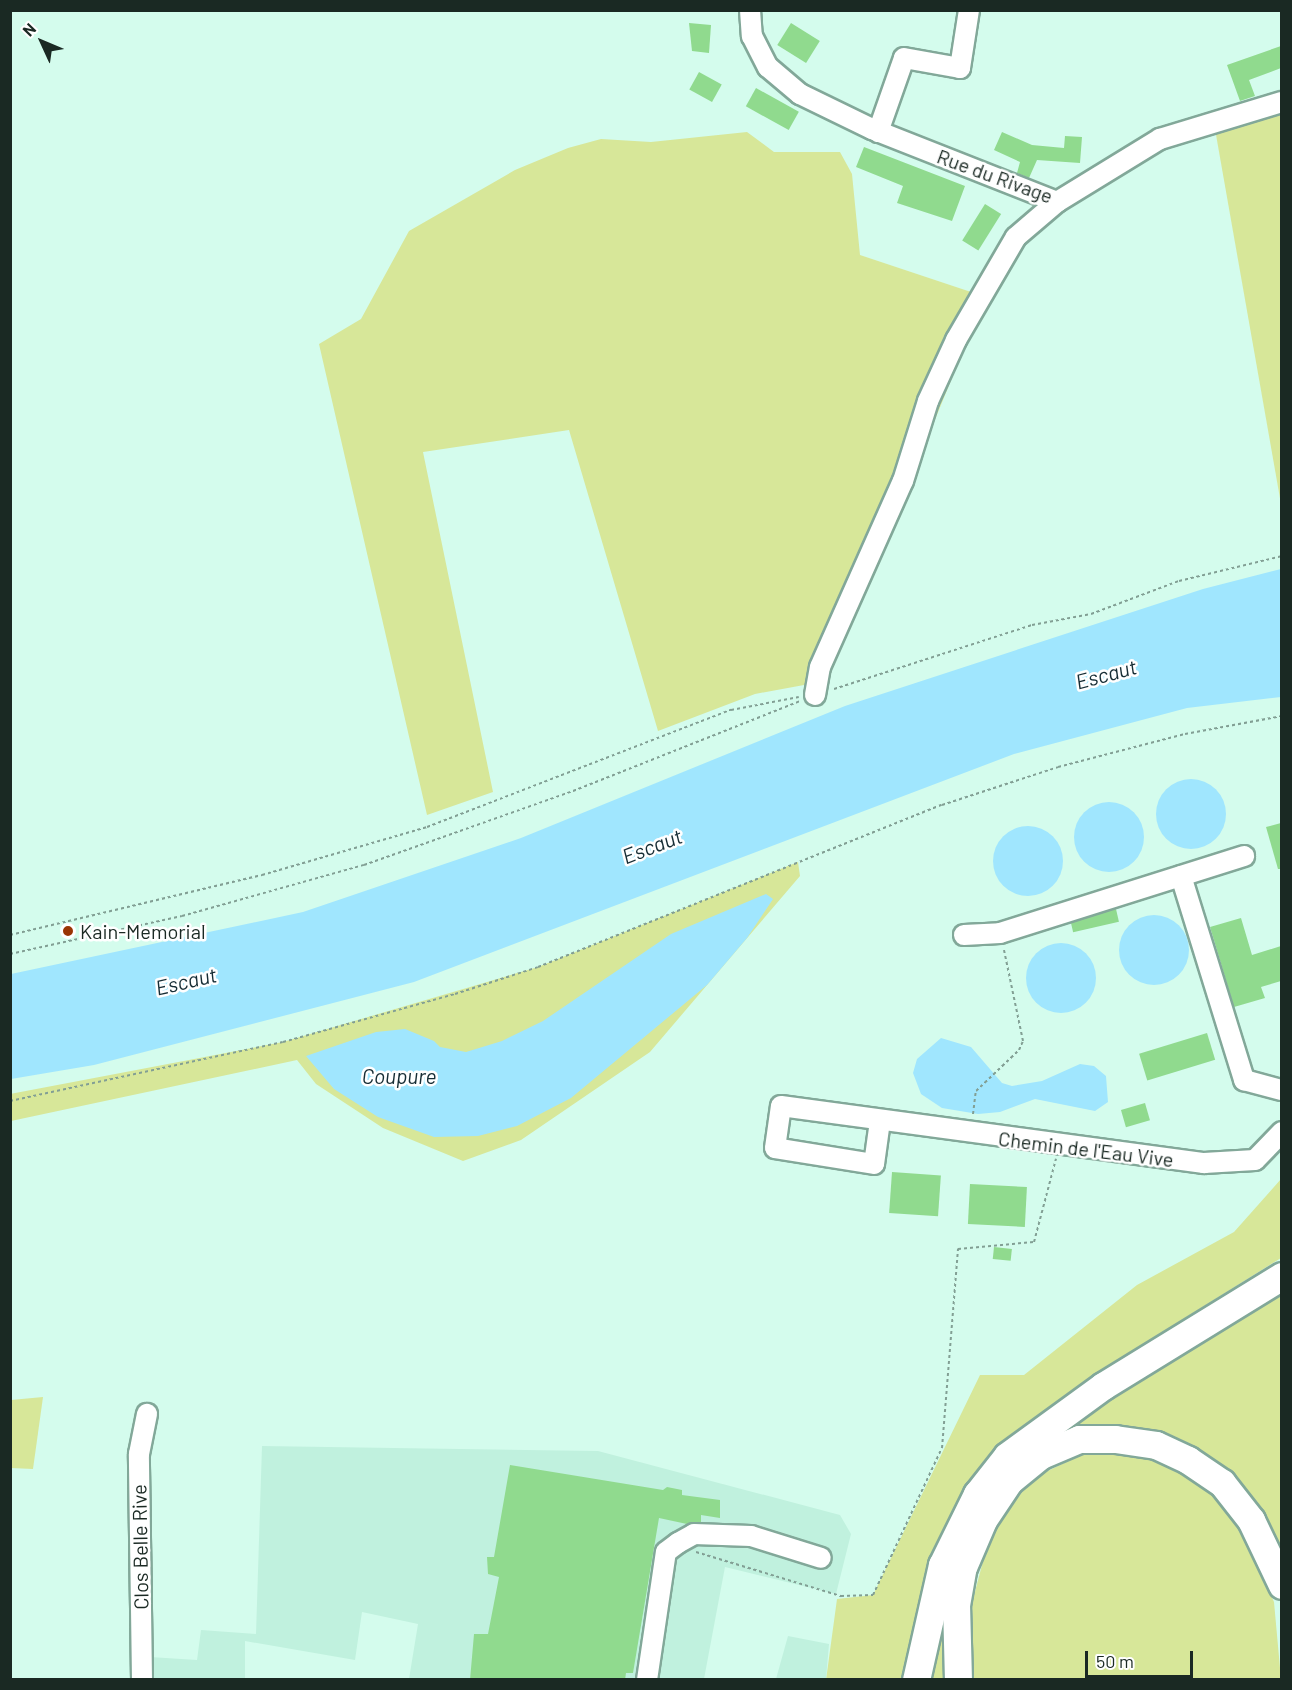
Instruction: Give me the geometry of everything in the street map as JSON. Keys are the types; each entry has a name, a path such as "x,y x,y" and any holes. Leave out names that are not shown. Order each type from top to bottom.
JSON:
{"highway":[{"path":"916,1680 942,1565 977,1494 1007,1456 1103,1386 1281,1276"},
{"path":"958,1680 956,1605 963,1567 983,1520 1009,1481 1041,1455 1079,1440 1115,1438 1156,1445 1188,1460 1222,1483 1251,1520 1281,1585"}],"street":[{"name":"Rue du Rivage","path":"750,10 752,36 768,67 800,94 878,132 1057,202 1160,139 1281,102"},
{"path":"878,132 904,58 960,68 969,10"},
{"path":"815,695 820,666 903,481 928,401 956,340 1016,237 1057,202"},
{"path":"964,935 1000,933 1244,856"},
{"path":"1181,876 1244,1080 1281,1090"},
{"name":"Chemin de l'Eau Vive","path":"880,1121 874,1164 775,1148 781,1106 1059,1146 1214,1163 1256,1160 1281,1132"},
{"name":"Clos Belle Rive","path":"142,1680 139,1454 147,1414"},
{"path":"647,1680 666,1552 678,1543 694,1534 751,1536 820,1558"}],"path":[{"path":"842,686 1032,625 1092,614 1211,571 1281,556"},
{"path":"10,934 251,878 427,827 731,710 815,695"},
{"path":"10,954 242,901 374,862 552,799 783,708"},
{"path":"10,1101 283,1042 454,994 538,967 942,805 1058,767 1185,734 1281,716"},
{"path":"972,1120 976,1091 1019,1050 1023,1029 1000,933"},
{"path":"678,1543 688,1550 841,1596 873,1595 942,1448 958,1249 1034,1242 1059,1146"}],"shaded area":[{"path":"262,1446 598,1451 840,1515 851,1534 836,1594 725,1567 704,1679 409,1679 418,1624 362,1612 355,1660 245,1641 245,1679 150,1680 150,1657 197,1660 201,1630 256,1634"},
{"path":"788,1636 829,1644 826,1679 776,1679"}],"green space":[{"path":"1281,111 1281,504 1215,129"},
{"path":"747,132 774,152 840,152 852,174 860,255 971,292 989,302 976,319 901,503 818,670 804,685 755,694 658,731 569,430 423,452 493,792 427,815 319,344 361,319 409,231 515,170 568,148 601,139 651,142"},
{"path":"798,862 800,876 650,1052 521,1140 463,1161 383,1128 316,1084 297,1060 11,1121 10,1094 283,1042 538,967"},
{"path":"1281,1179 1281,1258 1108,1366 1019,1429 990,1455 967,1486 931,1554 903,1679 826,1680 837,1599 873,1595 980,1375 1024,1375 1137,1285 1234,1232"},
{"path":"1281,1286 1281,1555 1245,1494 1221,1469 1186,1448 1133,1431 1105,1430 1053,1441 1007,1474 977,1515 949,1593 947,1649 951,1679 928,1680 944,1589 958,1546 976,1512 1004,1470 1023,1452 1103,1396"},
{"path":"43,1397 33,1469 11,1468 11,1400"},
{"path":"1126,1452 1163,1462 1198,1483 1220,1503 1245,1535 1274,1602 1281,1679 973,1680 972,1603 987,1546 1006,1511 1035,1477 1081,1455"}],"water":[{"name":"Escaut","path":"1281,569 1281,697 1187,708 1014,754 414,982 94,1065 11,1079 11,974 303,912 521,838 845,706 1203,589"},
{"path":"1191,779 1204,782 1216,789 1223,801 1226,814 1223,827 1216,839 1204,846 1191,849 1178,846 1166,839 1159,827 1156,814 1159,801 1166,789 1178,782"},
{"path":"1109,802 1122,805 1134,812 1141,824 1144,837 1141,850 1134,862 1122,869 1109,872 1096,869 1084,862 1077,850 1074,837 1077,824 1084,812 1096,805"},
{"path":"1028,826 1041,829 1053,836 1060,848 1063,861 1060,874 1053,886 1041,893 1028,896 1015,893 1003,886 996,874 993,861 996,848 1003,836 1015,829"},
{"name":"Coupure","path":"766,894 773,899 747,938 707,985 571,1098 517,1126 478,1136 434,1137 378,1117 334,1089 306,1056 376,1032 405,1029 434,1041 440,1047 466,1052 502,1041 543,1021 671,934"},
{"path":"1154,915 1167,918 1179,925 1186,937 1189,950 1186,963 1179,975 1167,982 1154,985 1141,982 1129,975 1122,963 1119,950 1122,937 1129,925 1141,918"},
{"path":"1061,943 1074,946 1086,953 1093,965 1096,978 1093,991 1086,1003 1074,1010 1061,1013 1048,1010 1036,1003 1029,991 1026,978 1029,965 1036,953 1048,946"},
{"path":"941,1038 971,1047 1002,1083 1012,1086 1042,1081 1080,1064 1094,1066 1106,1076 1108,1102 1095,1111 1035,1099 1000,1112 978,1114 942,1108 921,1094 913,1073 917,1059"}],"building":[{"path":"689,23 711,25 709,53 692,51"},
{"path":"791,23 820,41 806,63 777,45"},
{"path":"1281,46 1281,68 1249,80 1255,96 1240,101 1227,65"},
{"path":"699,72 722,85 712,102 689,89"},
{"path":"756,88 799,112 789,130 746,106"},
{"path":"1002,132 1032,145 1064,148 1065,136 1082,137 1080,163 1037,160 1029,178 1017,173 1020,162 994,150"},
{"path":"864,147 965,186 952,221 897,203 903,186 856,167"},
{"path":"985,204 1001,214 978,251 962,240"},
{"path":"1281,823 1281,869 1278,869 1266,827"},
{"path":"1116,909 1119,922 1073,932 1070,920"},
{"path":"1241,918 1252,955 1281,946 1281,981 1261,987 1265,998 1234,1007 1210,927"},
{"path":"1207,1033 1215,1060 1147,1081 1139,1054"},
{"path":"1145,1103 1150,1120 1126,1127 1121,1110"},
{"path":"892,1172 941,1175 938,1216 889,1213"},
{"path":"970,1184 1027,1187 1025,1227 968,1224"},
{"path":"994,1247 1012,1249 1011,1261 993,1259"},
{"path":"510,1465 663,1490 667,1487 682,1490 682,1495 720,1500 720,1518 701,1515 701,1522 687,1524 659,1518 633,1673 626,1673 625,1680 470,1680 474,1634 488,1634 499,1577 488,1574 487,1557 494,1557"}],"place":[{"name":"Kain-Memorial","path":"68,931"}]}
